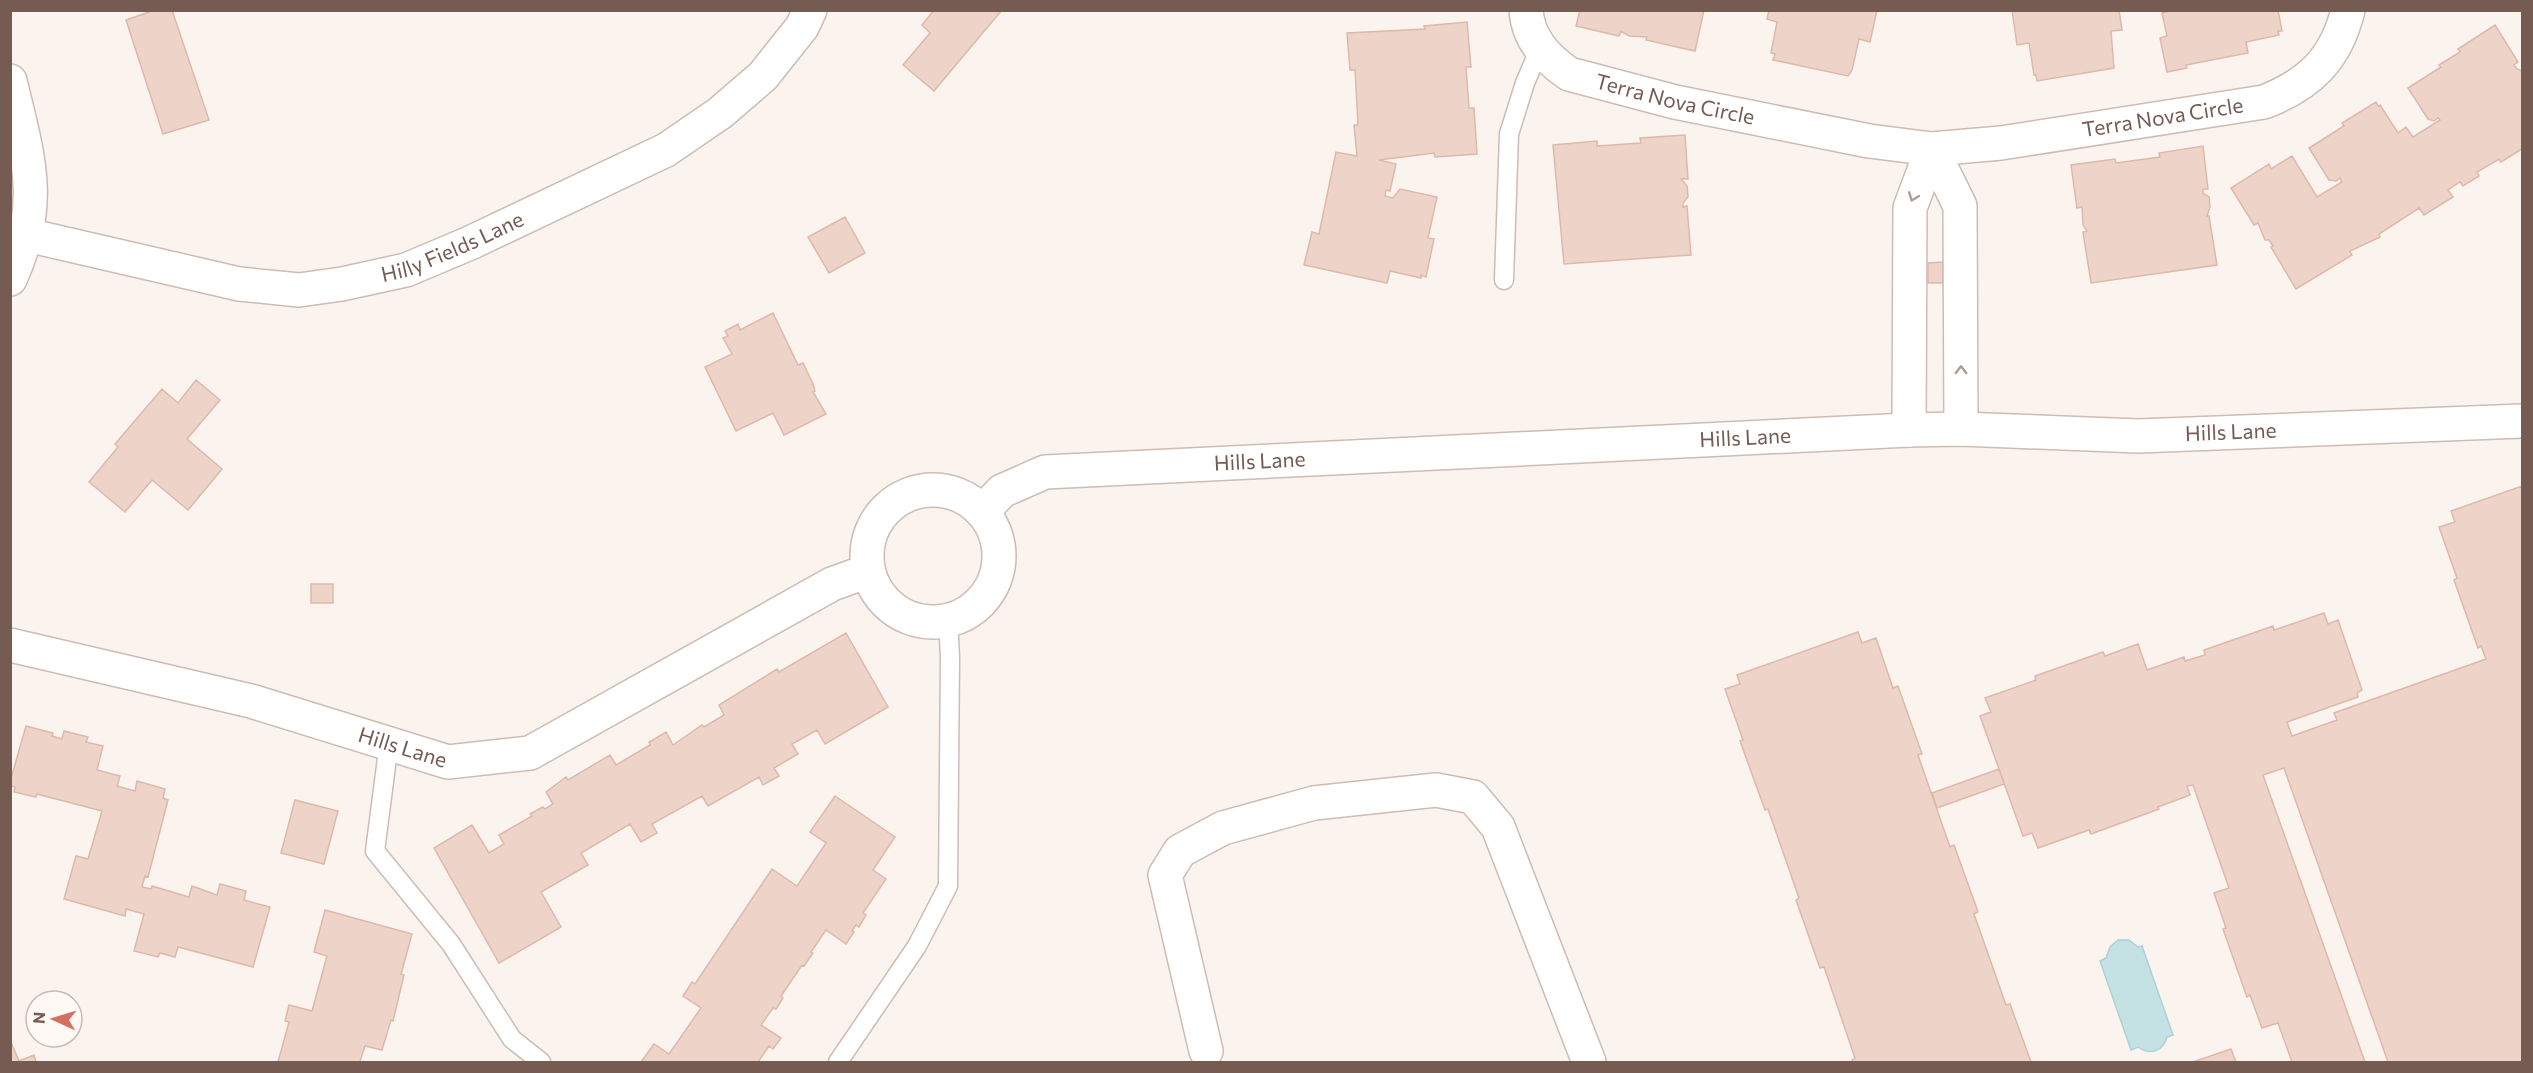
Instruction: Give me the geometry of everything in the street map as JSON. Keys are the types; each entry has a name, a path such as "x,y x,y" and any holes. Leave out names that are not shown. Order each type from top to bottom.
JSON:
{"street":[{"name":"Hilly Fields Lane","path":"27,235 239,285 300,290 342,284 406,270 470,243 666,150 720,113 763,76 802,27 810,10"},
{"name":"Terra Nova Circle","path":"1526,10 1527,27 1540,48 1554,63 1569,74 1675,102 1869,141 1932,149 2001,142 2264,102 2299,85 2315,72 2331,53 2342,32 2348,10"},
{"path":"10,81 28,159 32,192 27,235 10,279"},
{"path":"1932,149 1960,206 1961,429"},
{"path":"1910,430 1910,208 1932,149"},
{"name":"Hills Lane","path":"982,512 1002,491 1045,472 1910,430 1961,429 2138,436 2523,421"},
{"path":"923,490 945,491 965,498 982,512 992,528 998,547 998,566 992,585 981,601 966,613 948,620 927,622 907,617 889,606 876,590 868,571 867,549 873,528 885,510 902,497 923,490"},
{"name":"Hills Lane","path":"10,645 251,701 448,762 530,753 832,584 868,571"},
{"path":"1198,1059 1165,875 1180,851 1222,828 1314,803 1436,790 1473,797 1498,827 1589,1062"}],"lane":[{"path":"1504,280 1509,134 1525,83 1540,48"},
{"path":"838,1062 917,946 948,886 950,657 948,620"},
{"path":"389,743 375,851 451,944 512,1039 541,1062"}],"water":[{"path":"2118,940 2129,940 2138,947 2142,946 2173,1035 2167,1037 2163,1046 2156,1051 2147,1051 2138,1047 2131,1050 2100,961 2106,958 2110,947"}],"building":[{"path":"148,10 172,10 209,120 163,134 126,20 149,12"},
{"path":"934,10 1002,10 934,91 903,65 930,33 922,25"},
{"path":"1580,10 1704,10 1695,51 1646,40 1647,37 1629,36 1621,31 1619,36 1576,26"},
{"path":"1769,10 1877,10 1870,42 1859,39 1852,70 1848,76 1773,60 1775,54 1771,53 1777,22 1767,19"},
{"path":"2012,10 2119,10 2122,30 2111,31 2114,68 2037,81 2029,43 2017,45"},
{"path":"2172,10 2278,10 2282,31 2278,31 2279,35 2246,42 2248,53 2186,65 2187,68 2167,72 2160,38 2167,36 2162,13"},
{"path":"1467,22 1471,67 1466,67 1469,108 1474,108 1477,154 1435,157 1434,153 1379,160 1396,164 1390,191 1386,190 1385,196 1393,198 1400,189 1437,197 1428,238 1434,239 1426,277 1421,275 1421,278 1390,271 1387,283 1304,265 1312,232 1319,234 1336,152 1357,156 1354,125 1358,125 1355,70 1350,70 1347,33 1425,29 1424,26"},
{"path":"2495,25 2518,62 2514,65 2522,71 2522,149 2501,162 2499,159 2477,172 2479,176 2463,186 2460,182 2448,190 2453,197 2424,215 2419,208 2379,234 2380,237 2350,251 2352,255 2296,289 2271,247 2273,246 2269,240 2265,240 2258,223 2254,225 2231,188 2269,164 2271,169 2292,156 2317,197 2342,182 2340,178 2336,181 2329,180 2309,148 2344,126 2342,123 2376,102 2398,133 2406,127 2413,137 2440,120 2438,118 2434,121 2428,119 2408,88 2441,67 2439,65 2460,52 2458,49"},
{"path":"1685,135 1688,179 1681,179 1687,186 1688,197 1683,207 1687,206 1691,255 1564,264 1553,145 1597,141 1597,146 1641,143 1640,138"},
{"path":"2203,146 2208,189 2203,189 2203,193 2209,197 2210,207 2207,216 2209,216 2217,265 2091,283 2083,232 2087,231 2083,225 2082,207 2077,208 2071,165 2115,159 2116,163 2160,157 2159,153"},
{"path":"845,217 865,253 829,273 808,237"},
{"path":"1943,262 1943,283 1928,283 1928,263"},
{"path":"773,313 798,365 803,363 813,384 815,391 813,392 826,414 784,435 773,413 736,431 705,367 732,354 723,338 728,336 725,331 738,324 740,330"},
{"path":"196,380 220,400 187,439 222,469 188,510 152,480 125,512 89,482 118,447 115,444 162,389 178,403"},
{"path":"2522,486 2522,1062 2388,1062 2284,768 2263,775 2365,1062 2292,1062 2278,1023 2262,1028 2250,995 2247,997 2223,929 2226,928 2214,893 2229,888 2193,785 2187,786 2190,795 2158,807 2159,809 2091,834 2089,830 2038,848 2032,833 2023,836 1980,716 1991,712 1985,698 2036,680 2035,676 2103,652 2105,656 2138,644 2147,670 2184,657 2185,661 2205,655 2204,650 2273,626 2274,630 2324,613 2328,624 2338,620 2362,690 2357,693 2358,697 2287,722 2292,736 2337,720 2334,713 2486,659 2481,646 2478,648 2454,580 2457,578 2439,527 2455,522 2451,511"},
{"path":"311,584 333,584 333,603 311,603"},
{"path":"1858,632 1862,643 1876,638 1893,688 1898,686 1922,754 1918,755 1950,847 1954,845 1978,912 1974,914 2006,1005 2010,1004 2031,1062 1853,1062 1852,1060 1855,1058 1824,967 1820,968 1796,900 1799,898 1768,809 1765,810 1740,741 1743,740 1725,689 1740,684 1737,675"},
{"path":"846,633 888,707 825,744 817,730 792,744 798,754 774,768 779,776 763,785 759,777 708,806 702,796 652,824 657,833 641,842 630,824 581,853 588,865 541,892 561,927 499,963 434,848 472,825 489,853 504,844 499,835 532,816 530,814 553,804 546,792 566,777 568,780 610,755 616,765 650,745 649,742 666,732 673,745 702,725 704,727 724,715 719,705 777,669 779,672"},
{"path":"26,726 53,733 52,736 62,739 64,731 88,737 86,742 103,746 97,770 120,776 117,786 135,791 137,781 165,789 163,798 168,800 148,877 145,876 142,887 151,889 152,886 189,897 192,886 217,895 220,884 246,891 244,900 270,907 253,967 178,947 175,957 160,953 158,957 134,951 144,914 126,909 125,916 64,899 76,856 88,859 102,811 37,794 36,797 14,792 15,787 10,786 10,782"},
{"path":"1999,769 2004,784 1937,808 1932,793"},
{"path":"835,796 895,837 873,870 886,879 863,913 866,915 859,927 856,925 846,944 826,930 811,952 813,953 781,996 783,998 776,1009 773,1008 761,1025 781,1038 773,1049 769,1046 758,1062 641,1062 654,1044 669,1054 701,1008 683,996 692,982 695,984 772,869 797,886 826,843 810,832"},
{"path":"295,800 338,811 324,864 281,853"},
{"path":"325,910 412,934 401,974 404,975 393,1021 391,1020 382,1050 365,1046 360,1061 362,1062 278,1062 289,1022 285,1021 289,1005 312,1011 327,956 314,952"},
{"path":"10,1040 19,1061 34,1055 36,1062 10,1062"},
{"path":"2231,1049 2236,1062 2193,1062"}]}
